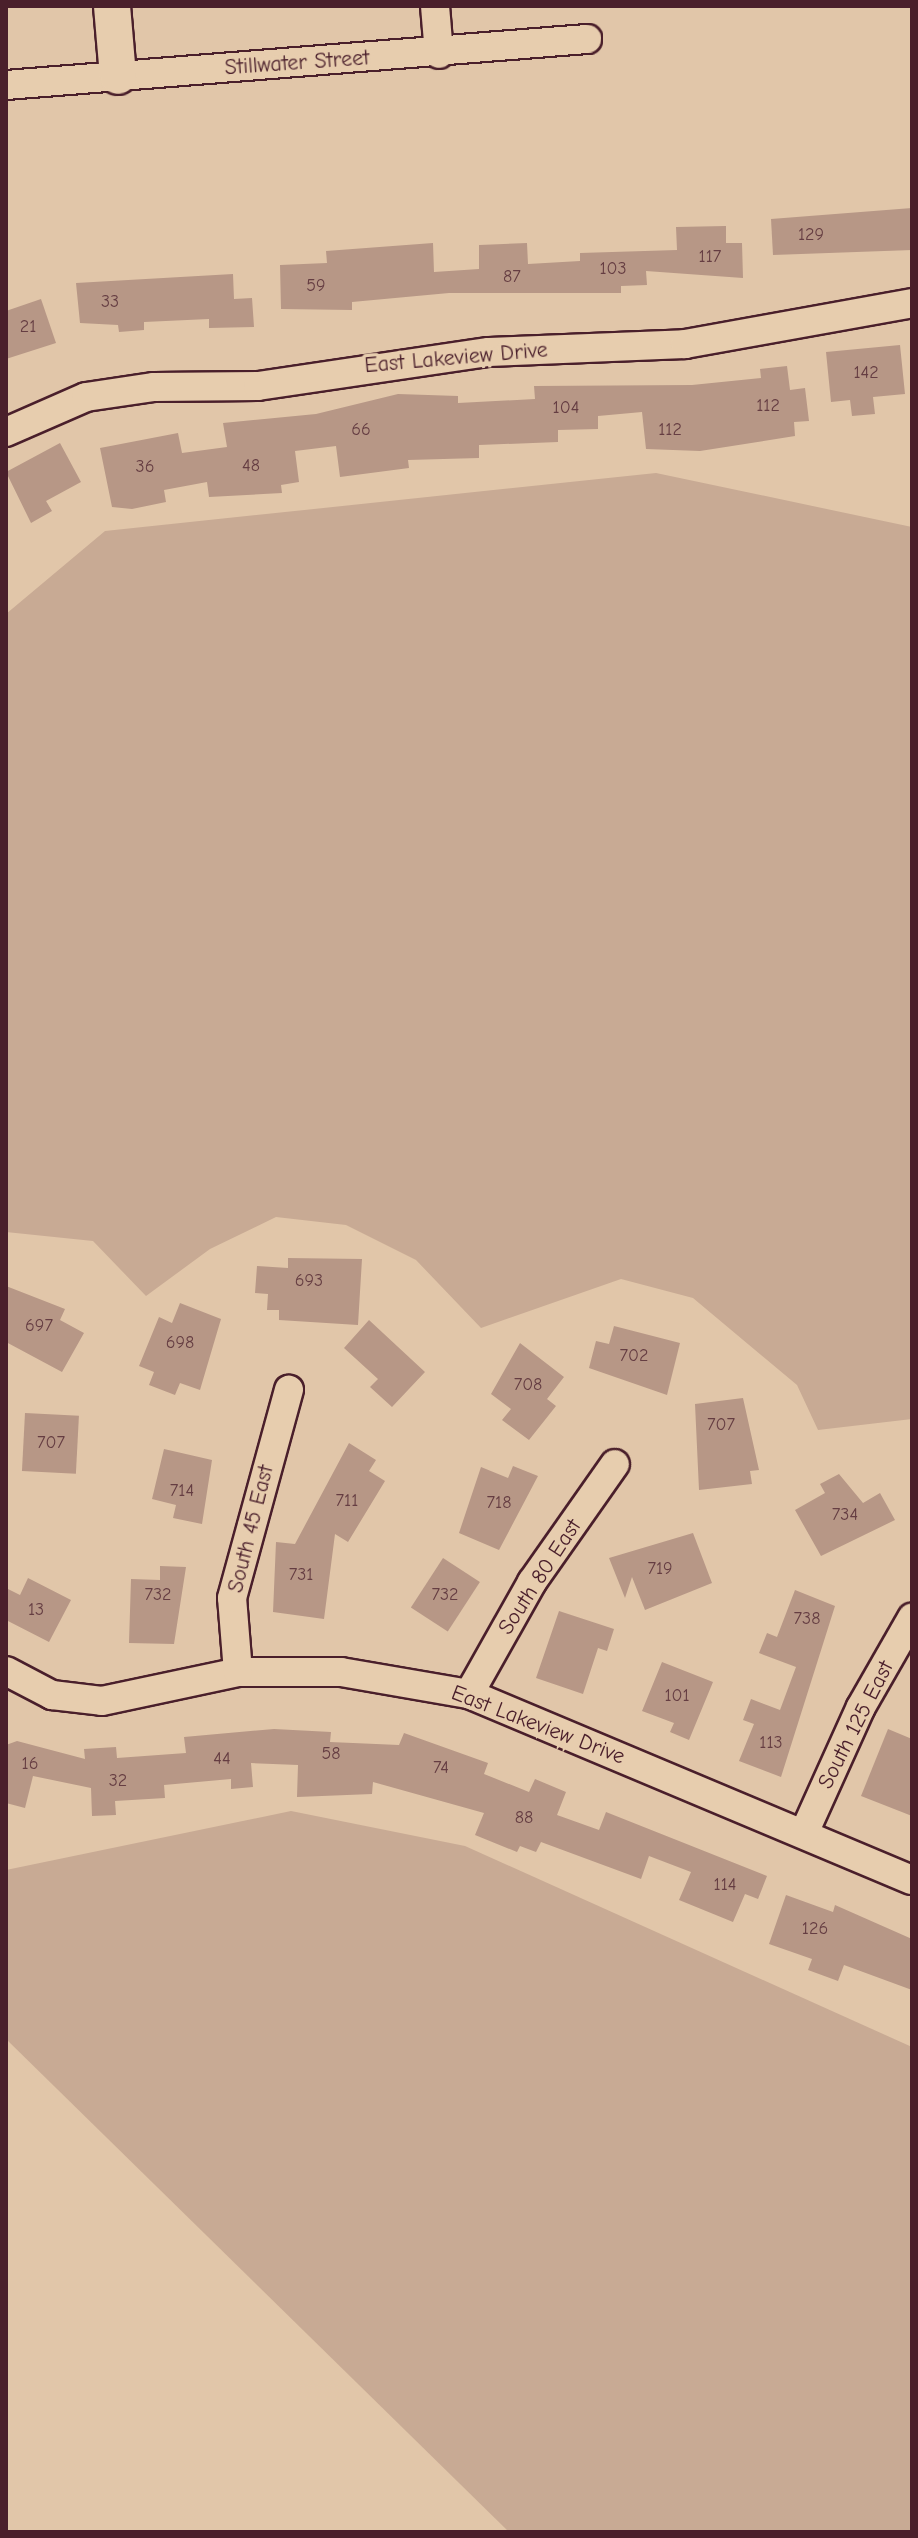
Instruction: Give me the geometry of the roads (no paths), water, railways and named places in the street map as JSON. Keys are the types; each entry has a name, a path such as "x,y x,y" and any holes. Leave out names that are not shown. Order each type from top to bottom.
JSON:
{"street":[{"path":"112,6 118,76"},
{"path":"435,6 439,54"},
{"name":"Stillwater Street","path":"6,85 439,54 587,39"},
{"name":"East Lakeview Drive","path":"6,432 86,397 154,387 258,386 489,352 685,344 912,303"},
{"name":"South 45 East","path":"238,1672 232,1598 289,1390"},
{"name":"South 80 East","path":"469,1694 532,1582 615,1464"},
{"name":"South 125 East","path":"804,1833 861,1707 912,1618"},
{"name":"East Lakeview Drive","path":"6,1671 52,1695 102,1701 238,1672 341,1672 469,1694 912,1880"}]}
